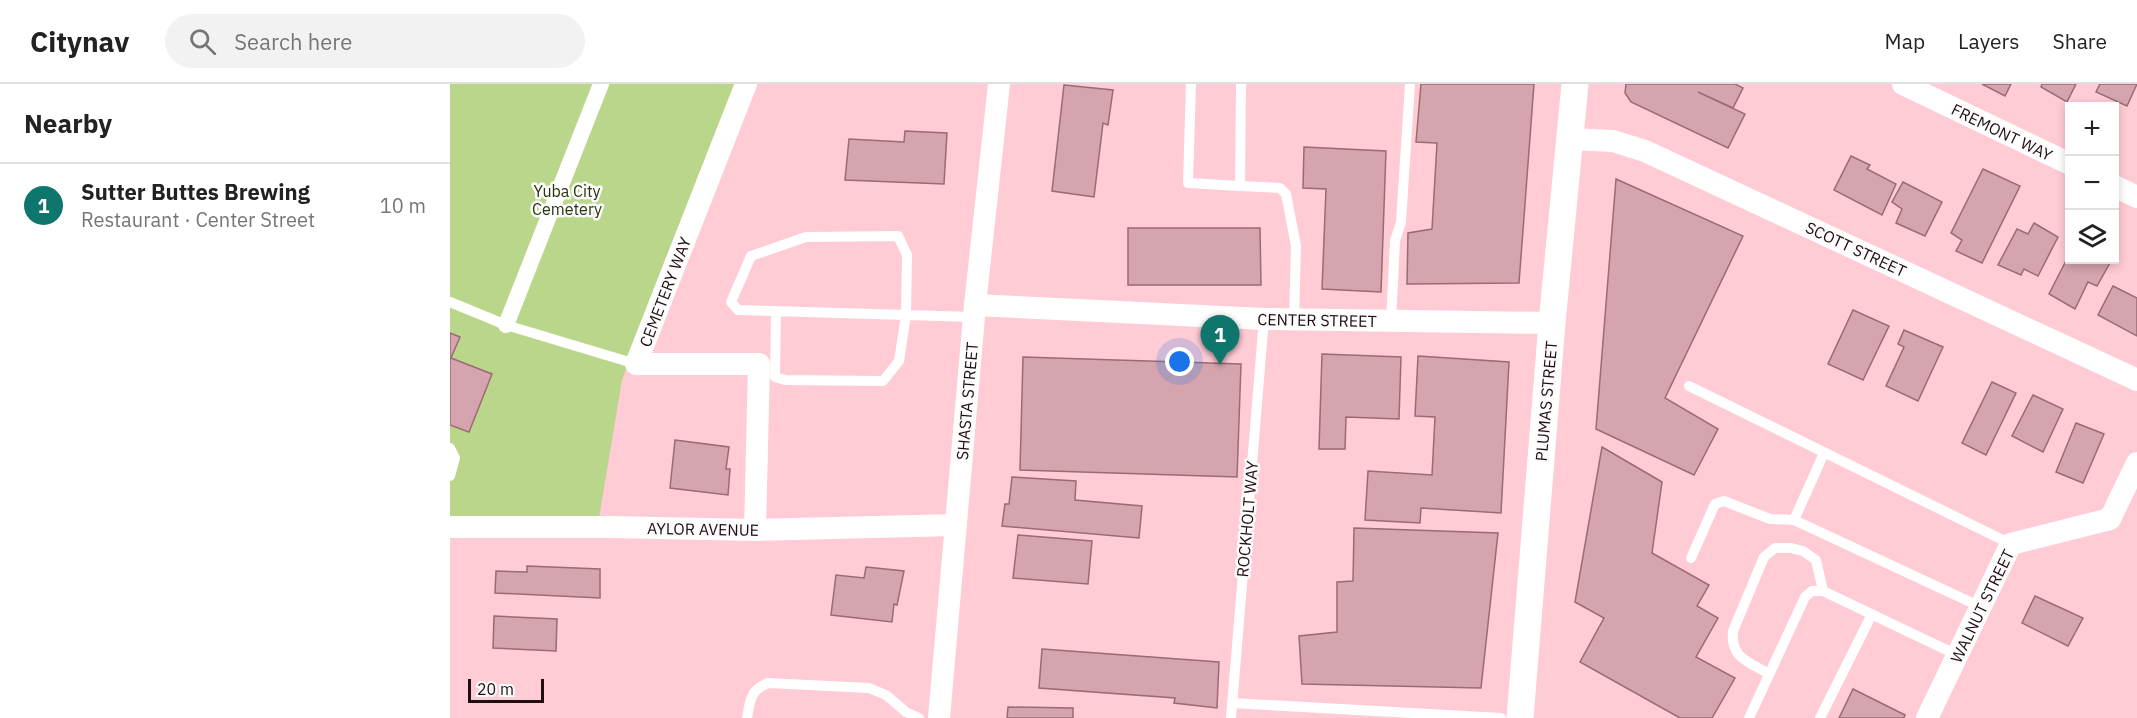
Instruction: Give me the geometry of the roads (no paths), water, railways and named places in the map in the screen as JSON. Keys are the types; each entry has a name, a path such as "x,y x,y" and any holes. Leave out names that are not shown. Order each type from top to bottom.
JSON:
{"street":[{"path":"506,325 601,84"},
{"name":"CEMETERY WAY","path":"746,84 636,364 759,364 755,530"},
{"name":"SHASTA STREET","path":"939,718 974,311 999,84"},
{"name":"PLUMAS STREET","path":"1520,718 1552,323 1575,84"},
{"name":"FREMONT WAY","path":"1903,84 2065,162"},
{"name":"SCOTT STREET","path":"1570,139 1613,141 1645,151 2137,380"},
{"path":"2119,188 2137,197"},
{"name":"CENTER STREET","path":"974,311 1294,320 1552,323"},
{"name":"WALNUT STREET","path":"1927,718 2011,544 2110,519 2137,463"},
{"name":"AYLOR AVENUE","path":"450,527 609,526 755,530 956,525"}],"lane":[{"path":"1191,84 1188,183 1280,188 1286,194 1296,246 1294,320"},
{"path":"1240,186 1241,84"},
{"path":"1391,321 1395,241 1401,222 1410,84"},
{"path":"776,311 775,377 785,380 883,381 899,361 906,315 907,255 898,236 806,237 751,256 731,302 738,309 776,311 906,315 974,311"},
{"path":"450,303 506,325 636,364"},
{"name":"ROCKHOLT WAY","path":"1230,718 1264,319"},
{"path":"1689,386 2011,544"},
{"path":"450,448 454,458 450,476"},
{"path":"1794,520 1824,453"},
{"path":"1691,558 1715,504 1724,501 1770,519 1794,520 1981,607"},
{"path":"1769,674 1738,656 1732,641 1733,631 1764,557 1775,548 1803,551 1816,560 1823,591"},
{"path":"1749,718 1805,597 1812,591 1823,591 1957,655"},
{"path":"1820,718 1872,614"},
{"path":"747,718 750,698 758,687 768,683 869,688 886,695 906,712 919,718"},
{"path":"1232,703 1501,718"}],"place":[{"name":"Sutter Buttes Brewing","path":"1220,365"}],"park label":[{"name":"Yuba City Cemetery","path":"567,200"}]}
